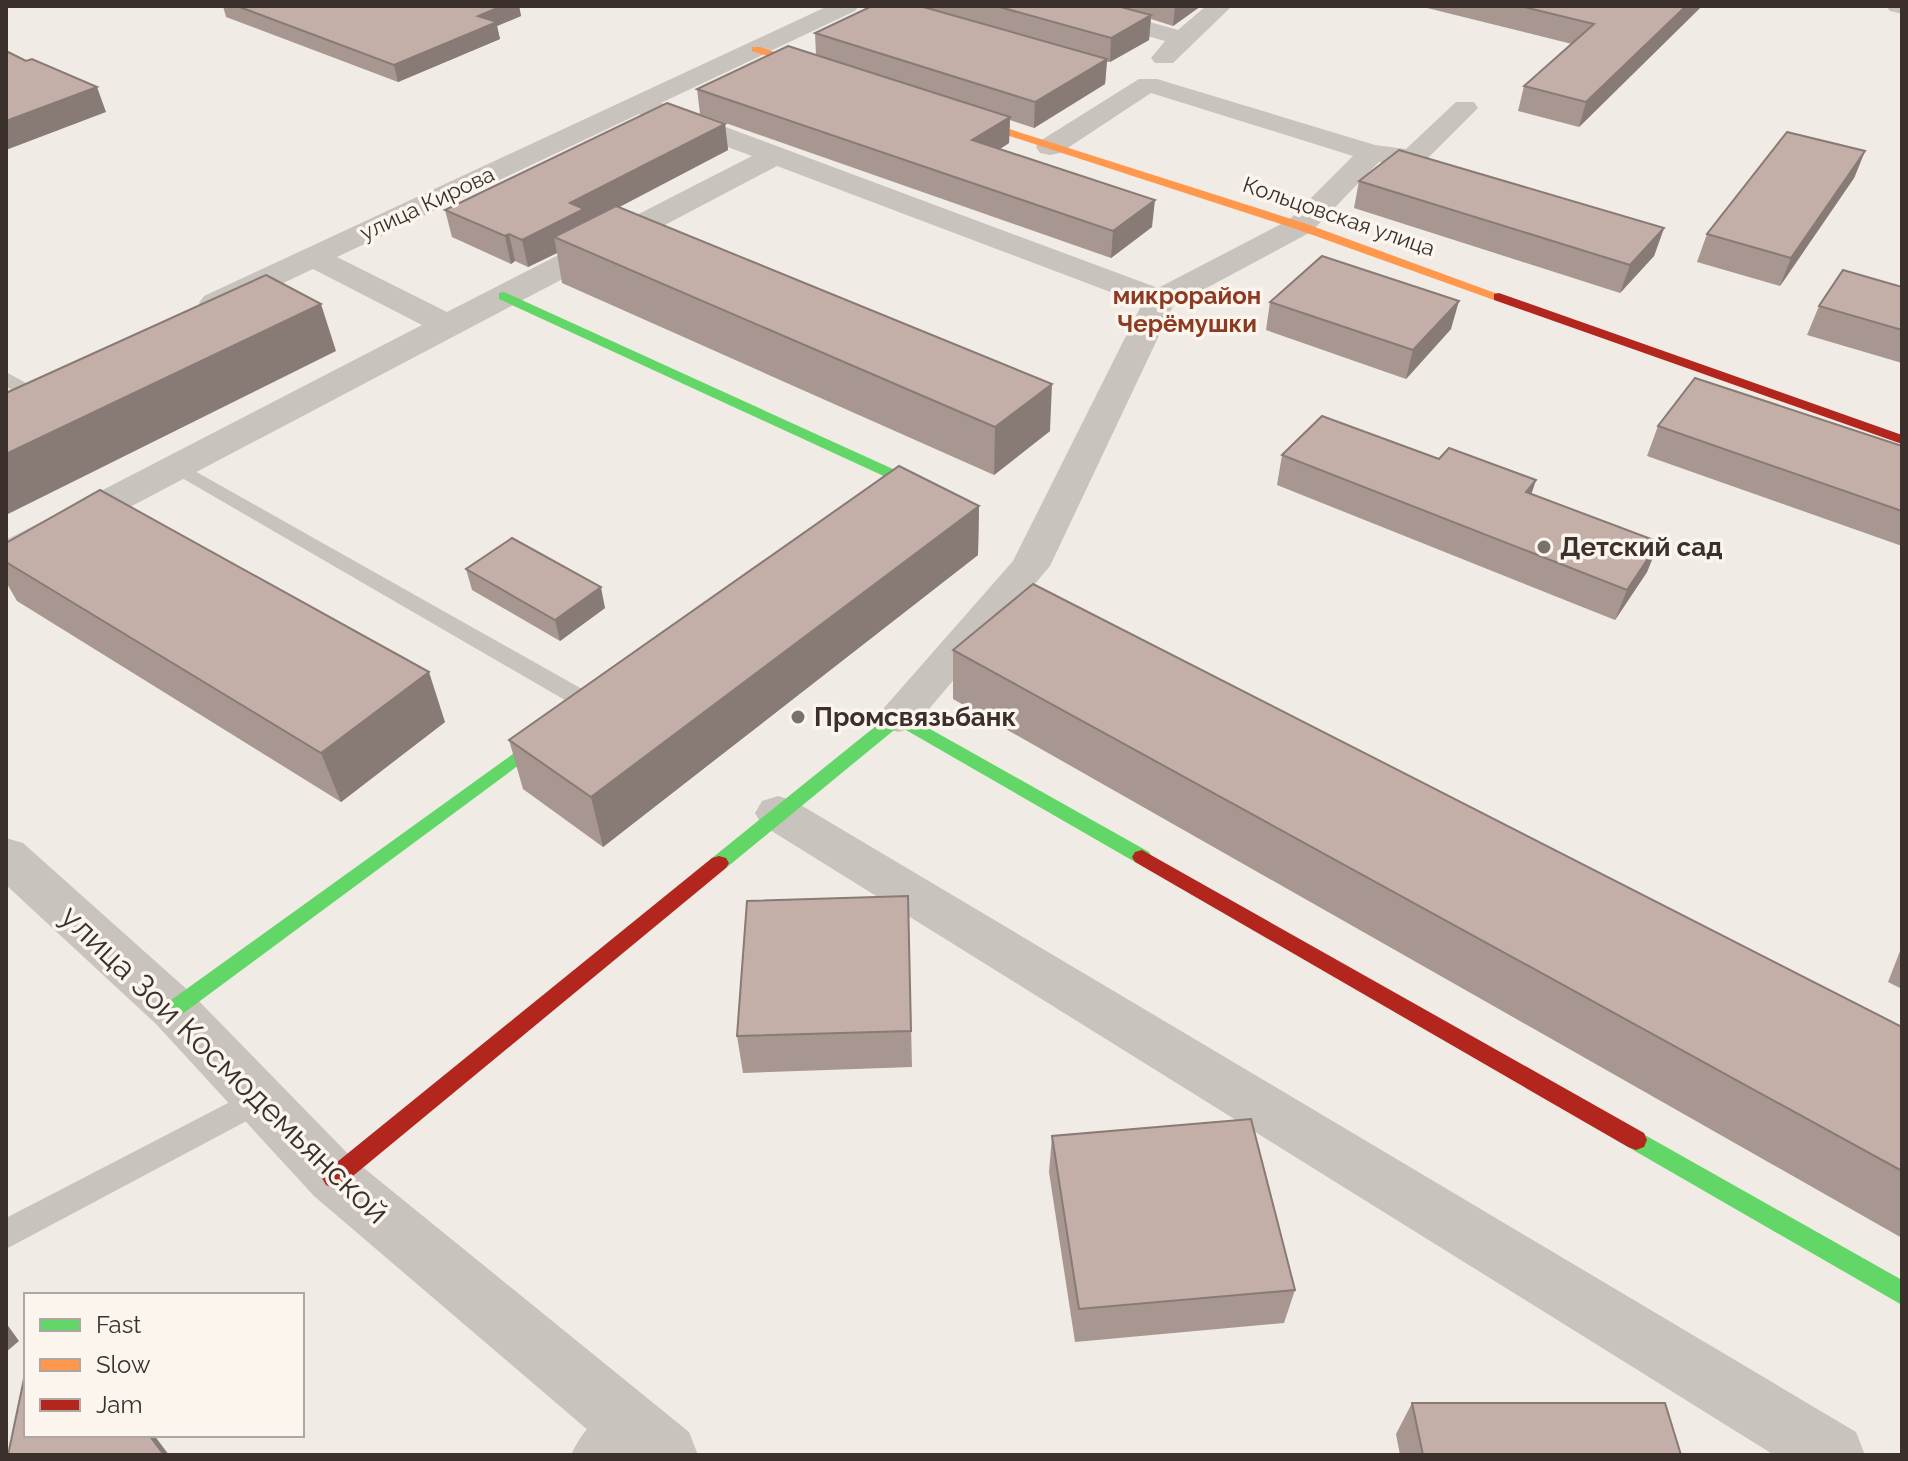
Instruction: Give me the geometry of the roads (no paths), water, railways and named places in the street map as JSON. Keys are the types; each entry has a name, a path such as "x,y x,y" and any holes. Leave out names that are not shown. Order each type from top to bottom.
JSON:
{"street":[{"name":"улица Кирова","path":"184,317 847,6"},
{"path":"1066,6 1184,39"},
{"path":"1050,147 1162,76 1165,54 1220,6"},
{"path":"756,49 844,78"},
{"path":"1117,76 1372,153 1412,158 1465,108"},
{"path":"638,104 1160,300"},
{"name":"Кольцовская улица","path":"933,108 1300,226 1902,440"},
{"path":"334,1178 898,717 1030,566 1160,300 1300,226 1372,153"},
{"path":"6,556 774,156"},
{"path":"313,257 447,325"},
{"path":"504,296 899,477 847,515"},
{"path":"13,390 55,378"},
{"path":"174,1009 597,699"},
{"path":"898,717 1902,1293"},
{"path":"778,813 1833,1455"},
{"name":"улица Зои Космодемьянской","path":"6,856 174,1009 334,1178 606,1436 666,1455"}],"lane":[{"path":"177,467 597,699"},
{"path":"6,1234 261,1099"}],"place":[{"name":"Детский сад","path":"1544,547"},
{"name":"Промсвязьбанк","path":"798,717"}],"district":[{"name":"микрорайон Черёмушки","path":"1187,309"}]}
